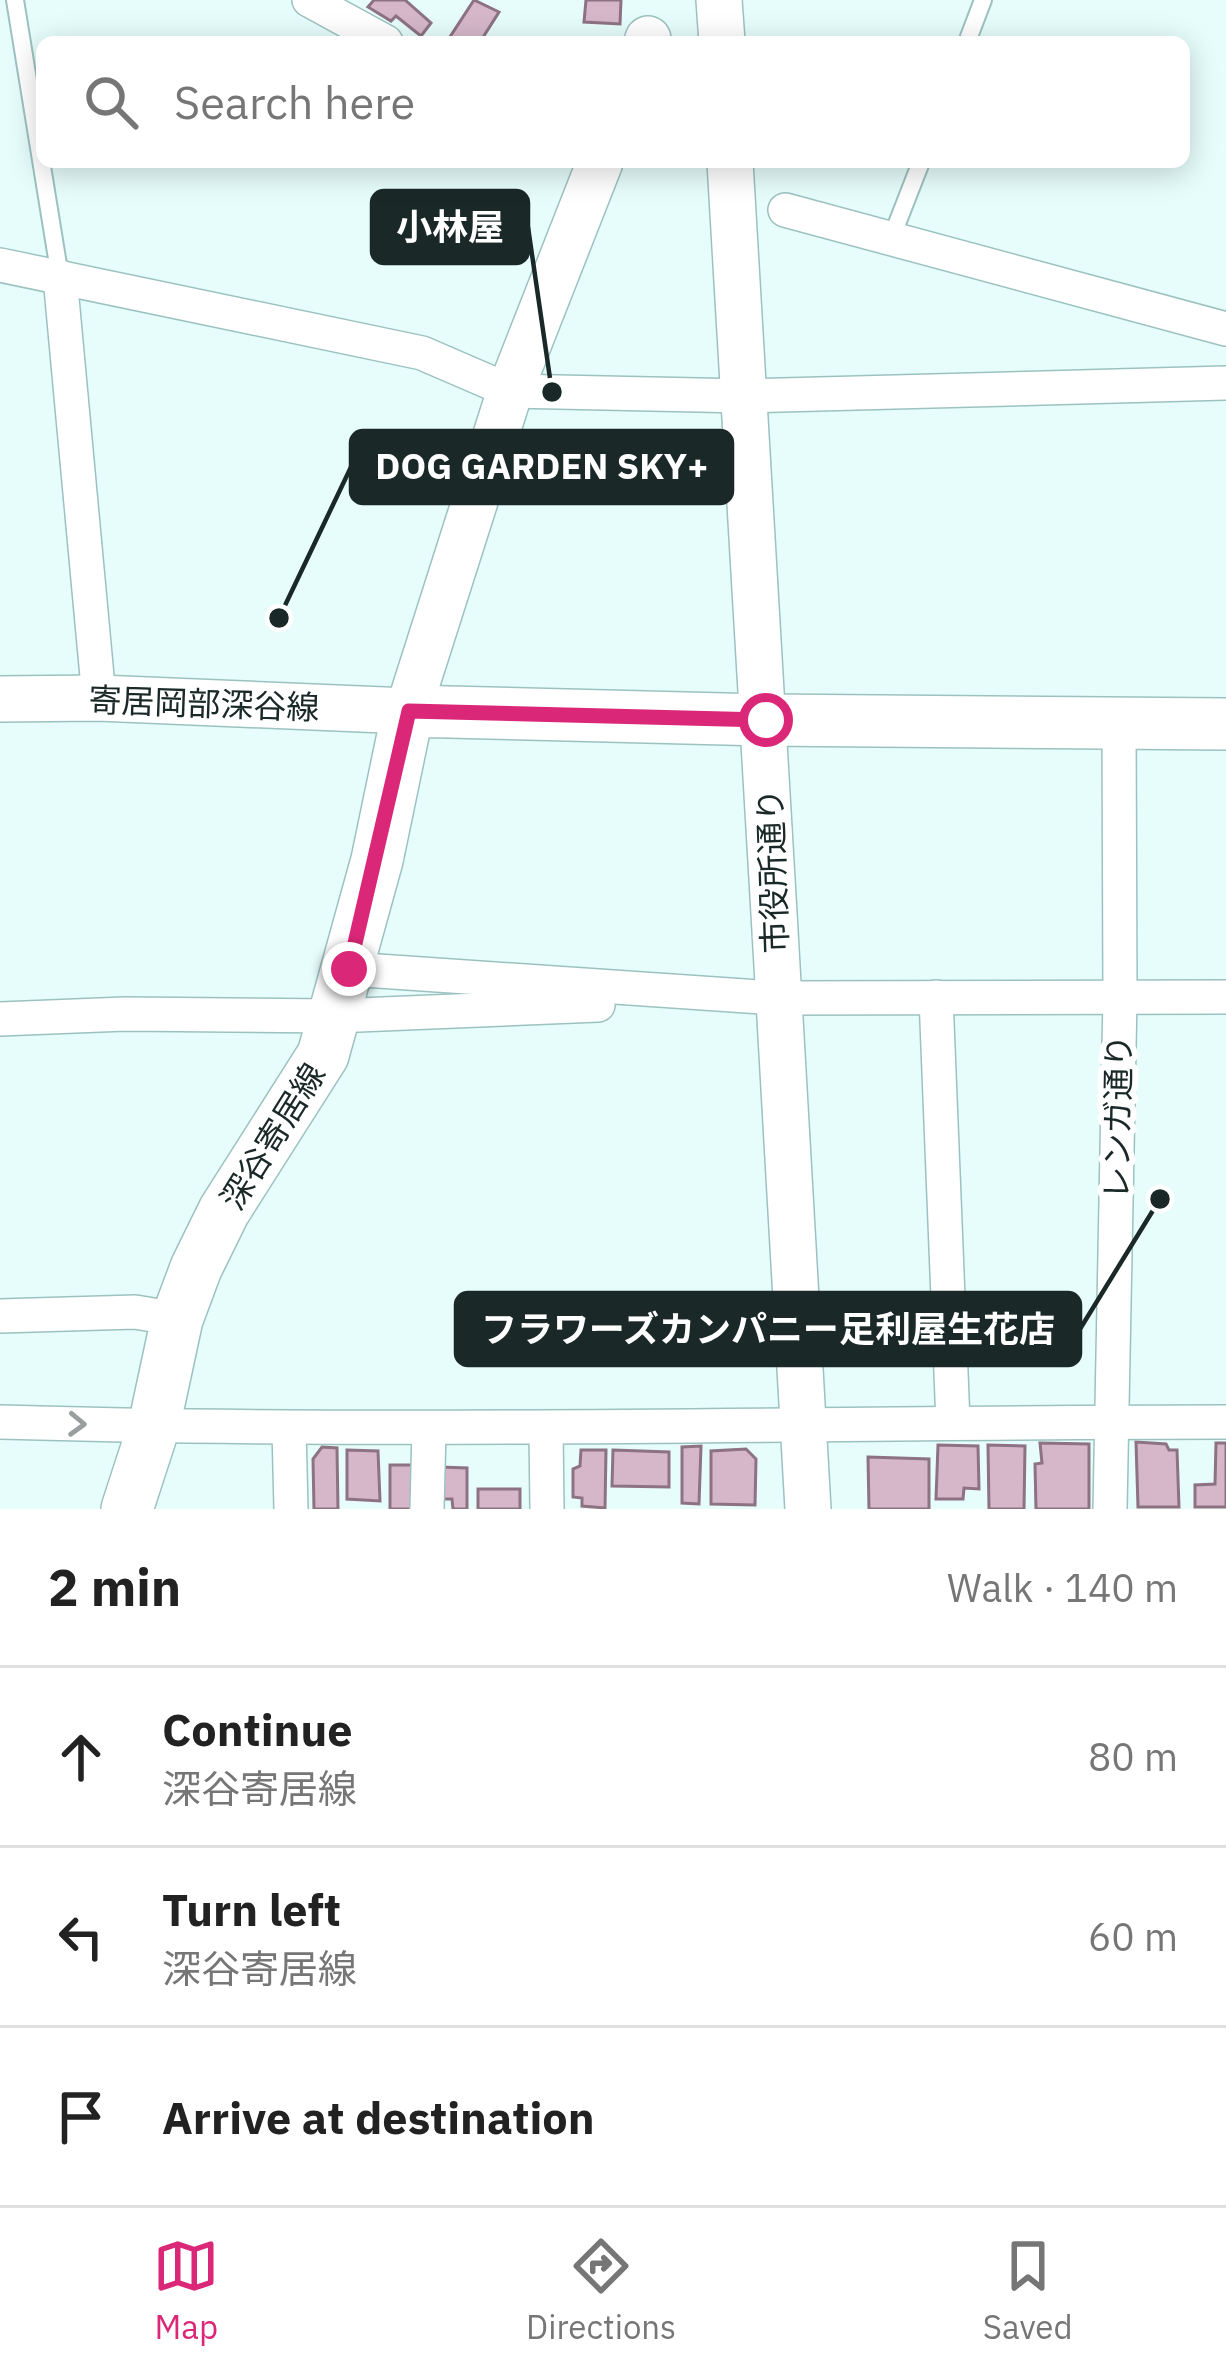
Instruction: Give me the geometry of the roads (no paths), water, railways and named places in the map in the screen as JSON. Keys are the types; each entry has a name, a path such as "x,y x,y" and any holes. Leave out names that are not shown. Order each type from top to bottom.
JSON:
{"main road":[{"path":"409,711 1226,724"},
{"name":"深谷寄居線","path":"127,1509 154,1426 177,1319 196,1268 224,1210 311,1079 342,993 409,711"}],"street":[{"path":"309,0 375,36"},
{"path":"719,0 722,36"},
{"path":"409,711 510,391 599,168"},
{"name":"市役所通り","path":"730,168 766,720 776,998 808,1509"},
{"path":"785,210 1226,329"},
{"path":"0,266 422,352 510,391 746,396 1226,383"},
{"path":"59,277 99,698"},
{"name":"寄居岡部深谷線","path":"0,699 99,698 409,711"},
{"name":"レンガ通り","path":"1111,1509 1120,997 1119,724"},
{"path":"342,993 776,998"},
{"path":"0,1019 125,1014 342,993 1226,997"},
{"path":"936,997 953,1423"},
{"path":"0,1316 135,1312 177,1319"},
{"path":"0,1422 546,1429 1226,1422"},
{"path":"289,1429 291,1509"},
{"path":"427,1509 429,1429"},
{"path":"546,1429 547,1509"}],"lane":[{"path":"15,0 36,132"},
{"path":"969,36 983,0"},
{"path":"42,168 59,277"},
{"path":"891,239 919,168"}],"place":[{"name":"小林屋","path":"552,392"},
{"name":"DOG GARDEN SKY+","path":"279,618"},
{"name":"フラワーズカンパニー足利屋生花店","path":"1160,1199"}]}
